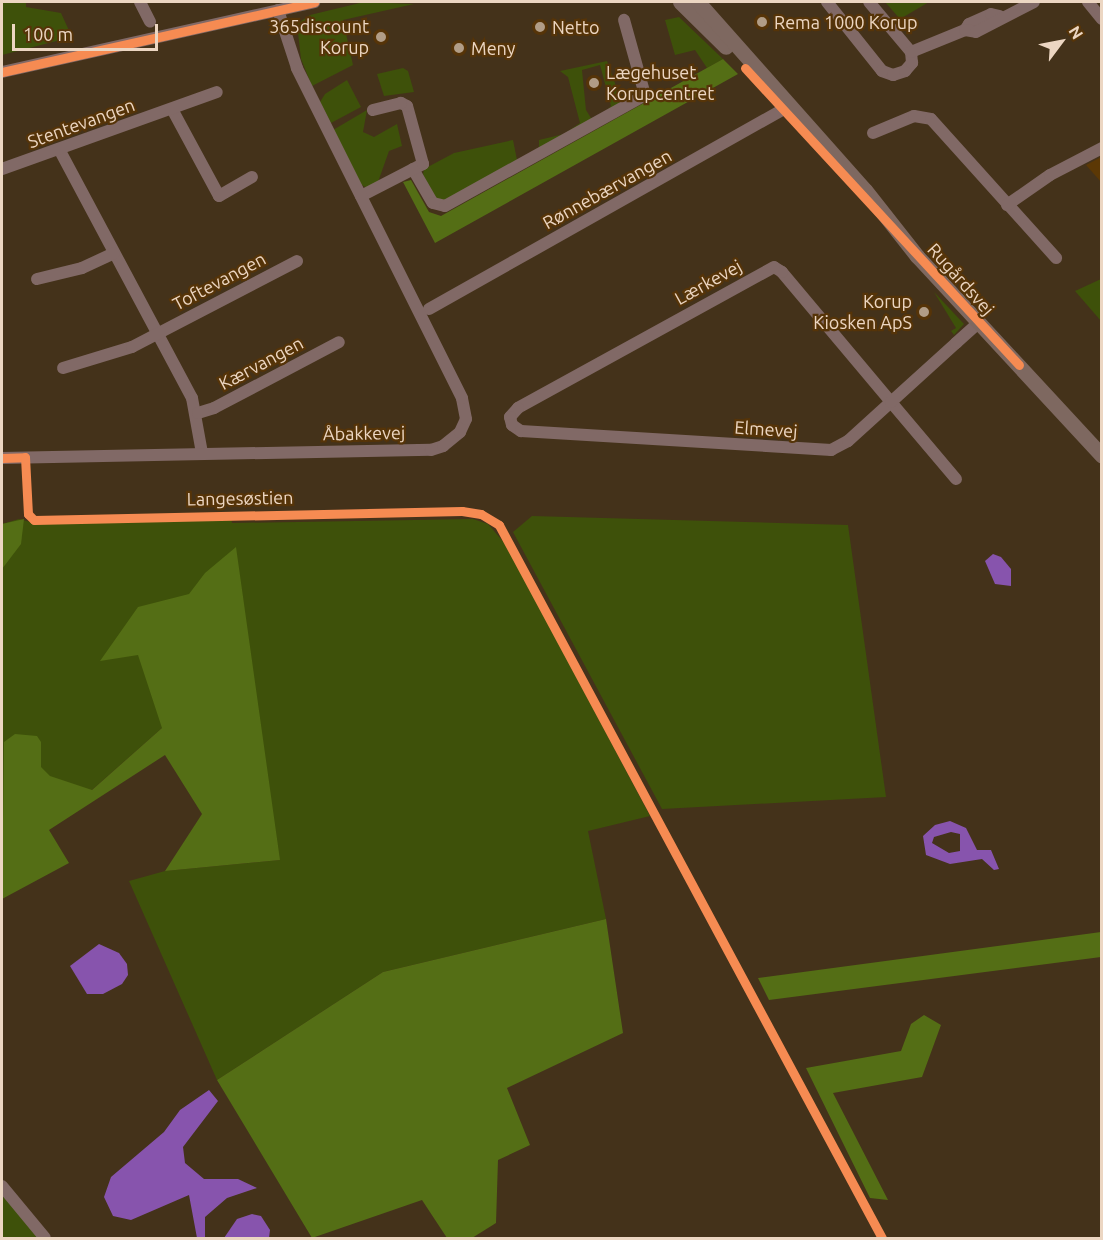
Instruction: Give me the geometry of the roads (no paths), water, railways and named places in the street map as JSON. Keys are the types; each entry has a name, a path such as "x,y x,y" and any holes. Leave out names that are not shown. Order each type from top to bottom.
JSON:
{"main road":[{"name":"Rugårdsvej","path":"680,2 787,108"},
{"path":"691,2 722,30"},
{"name":"Rugårdsvej","path":"698,2 787,108 881,214 1101,456"}],"street":[{"path":"140,2 150,22"},
{"path":"2,72 314,2"},
{"path":"826,2 886,73 905,71 912,63 911,52 868,2"},
{"path":"911,52 965,30 969,24 991,14 1000,16 1034,2"},
{"path":"1088,2 1101,19"},
{"name":"Åbakkevej","path":"2,459 202,453 431,450 443,446 460,432 466,418 462,398 289,50 278,10"},
{"path":"413,169 430,200 445,206 645,95 624,20"},
{"name":"Stentevangen","path":"2,169 217,92"},
{"path":"360,196 423,164 407,106 401,103 373,110"},
{"name":"Rønnebærvangen","path":"429,309 787,108"},
{"path":"172,109 219,196 252,177"},
{"path":"873,133 914,116 927,116 1056,258"},
{"path":"1007,205 1050,175 1101,148"},
{"path":"59,150 198,413 202,453"},
{"path":"37,279 82,268 114,253"},
{"name":"Toftevangen","path":"63,368 110,356 158,334 297,261"},
{"name":"Lærkevej","path":"510,421 514,411 774,267 891,402"},
{"path":"434,291 440,303"},
{"name":"Elmevej","path":"510,421 521,431 826,451 843,445 978,323"},
{"name":"Kærvangen","path":"198,413 214,408 339,342"},
{"path":"891,402 956,479"},
{"path":"2,1186 45,1239"}],"place":[{"name":"Rema 1000 Korup","path":"762,22"},
{"name":"Netto","path":"540,27"},
{"name":"365discount Korup","path":"381,37"},
{"name":"Meny","path":"459,48"},
{"name":"Lægehuset Korupcentret","path":"594,83"},
{"name":"Korup Kiosken ApS","path":"924,312"}]}
